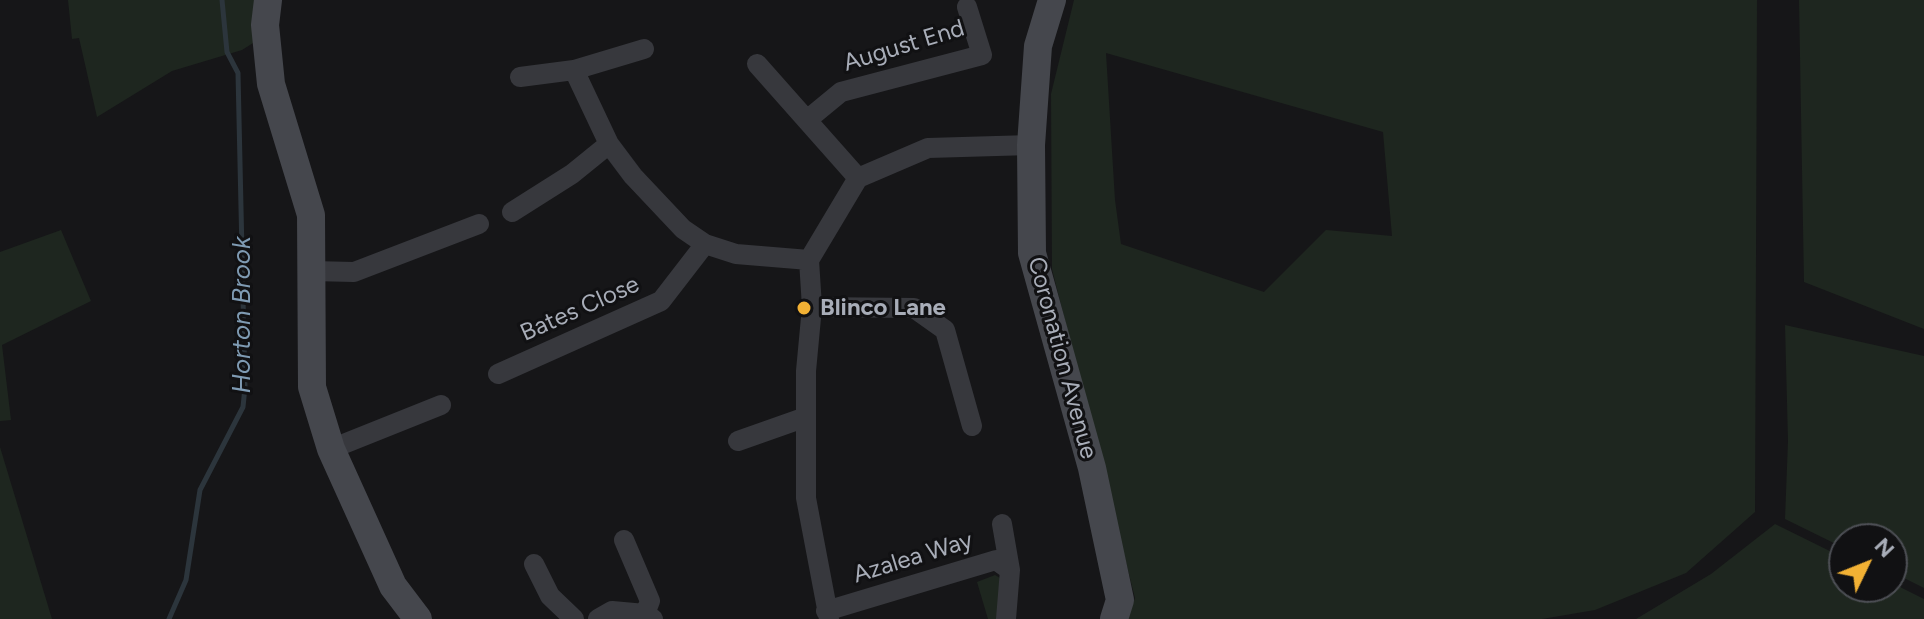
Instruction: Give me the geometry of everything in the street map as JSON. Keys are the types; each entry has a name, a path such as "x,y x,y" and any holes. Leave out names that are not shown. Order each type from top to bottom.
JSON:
{"street":[{"path":"268,0 265,25 271,84 311,215 312,387 331,449 409,616"},
{"name":"Coronation Avenue","path":"1052,0 1038,46 1031,145 1032,253 1092,468 1120,600 1114,619"},
{"name":"August End","path":"807,120 841,92 982,55 967,7"},
{"path":"520,77 574,70 644,49"},
{"path":"757,64 858,178"},
{"path":"574,70 609,144 633,176 683,229 705,244 736,254 809,260"},
{"path":"512,212 572,174 609,144"},
{"path":"828,615 806,498 806,371 812,307 809,260 858,178 928,148 1031,145"},
{"path":"312,271 354,272 479,224"},
{"name":"Bates Close","path":"498,374 661,301 705,244"},
{"path":"812,307 914,308 945,330 972,426"},
{"path":"331,449 441,405"},
{"path":"738,441 806,417"},
{"path":"1002,524 1010,570 1006,619"},
{"path":"598,619 612,611 649,617 650,601 624,540"},
{"name":"Azalea Way","path":"828,615 996,560 1010,570"},
{"path":"534,564 550,596 574,619"}],"shaded area":[{"path":"68,0 258,0 253,43 242,50 172,71 97,117 79,38 72,39"},
{"path":"1074,0 1757,0 1755,512 1686,573 1595,610 1542,619 1127,619 1135,598 1052,269 1051,94","holes":["1106,53 1383,132 1392,236 1326,230 1264,292 1121,244 1115,200"]},
{"path":"1799,0 1924,0 1924,329 1804,282"},
{"path":"61,230 91,301 2,345 11,420 0,421 0,252"},
{"path":"1785,325 1924,356 1924,588 1908,580 1908,523 1828,523 1828,540 1785,519 1788,441"},
{"path":"0,447 52,619 0,619"},
{"path":"1775,524 1828,550 1828,603 1908,603 1908,591 1924,599 1924,619 1636,619 1711,574"},
{"path":"995,575 1000,578 999,619 988,619 977,582"}],"waterway":[{"name":"Horton Brook","path":"169,619 186,580 200,490 243,407 245,387 238,73 227,52 222,0"}],"place":[{"name":"Blinco Lane","path":"804,308"}]}
